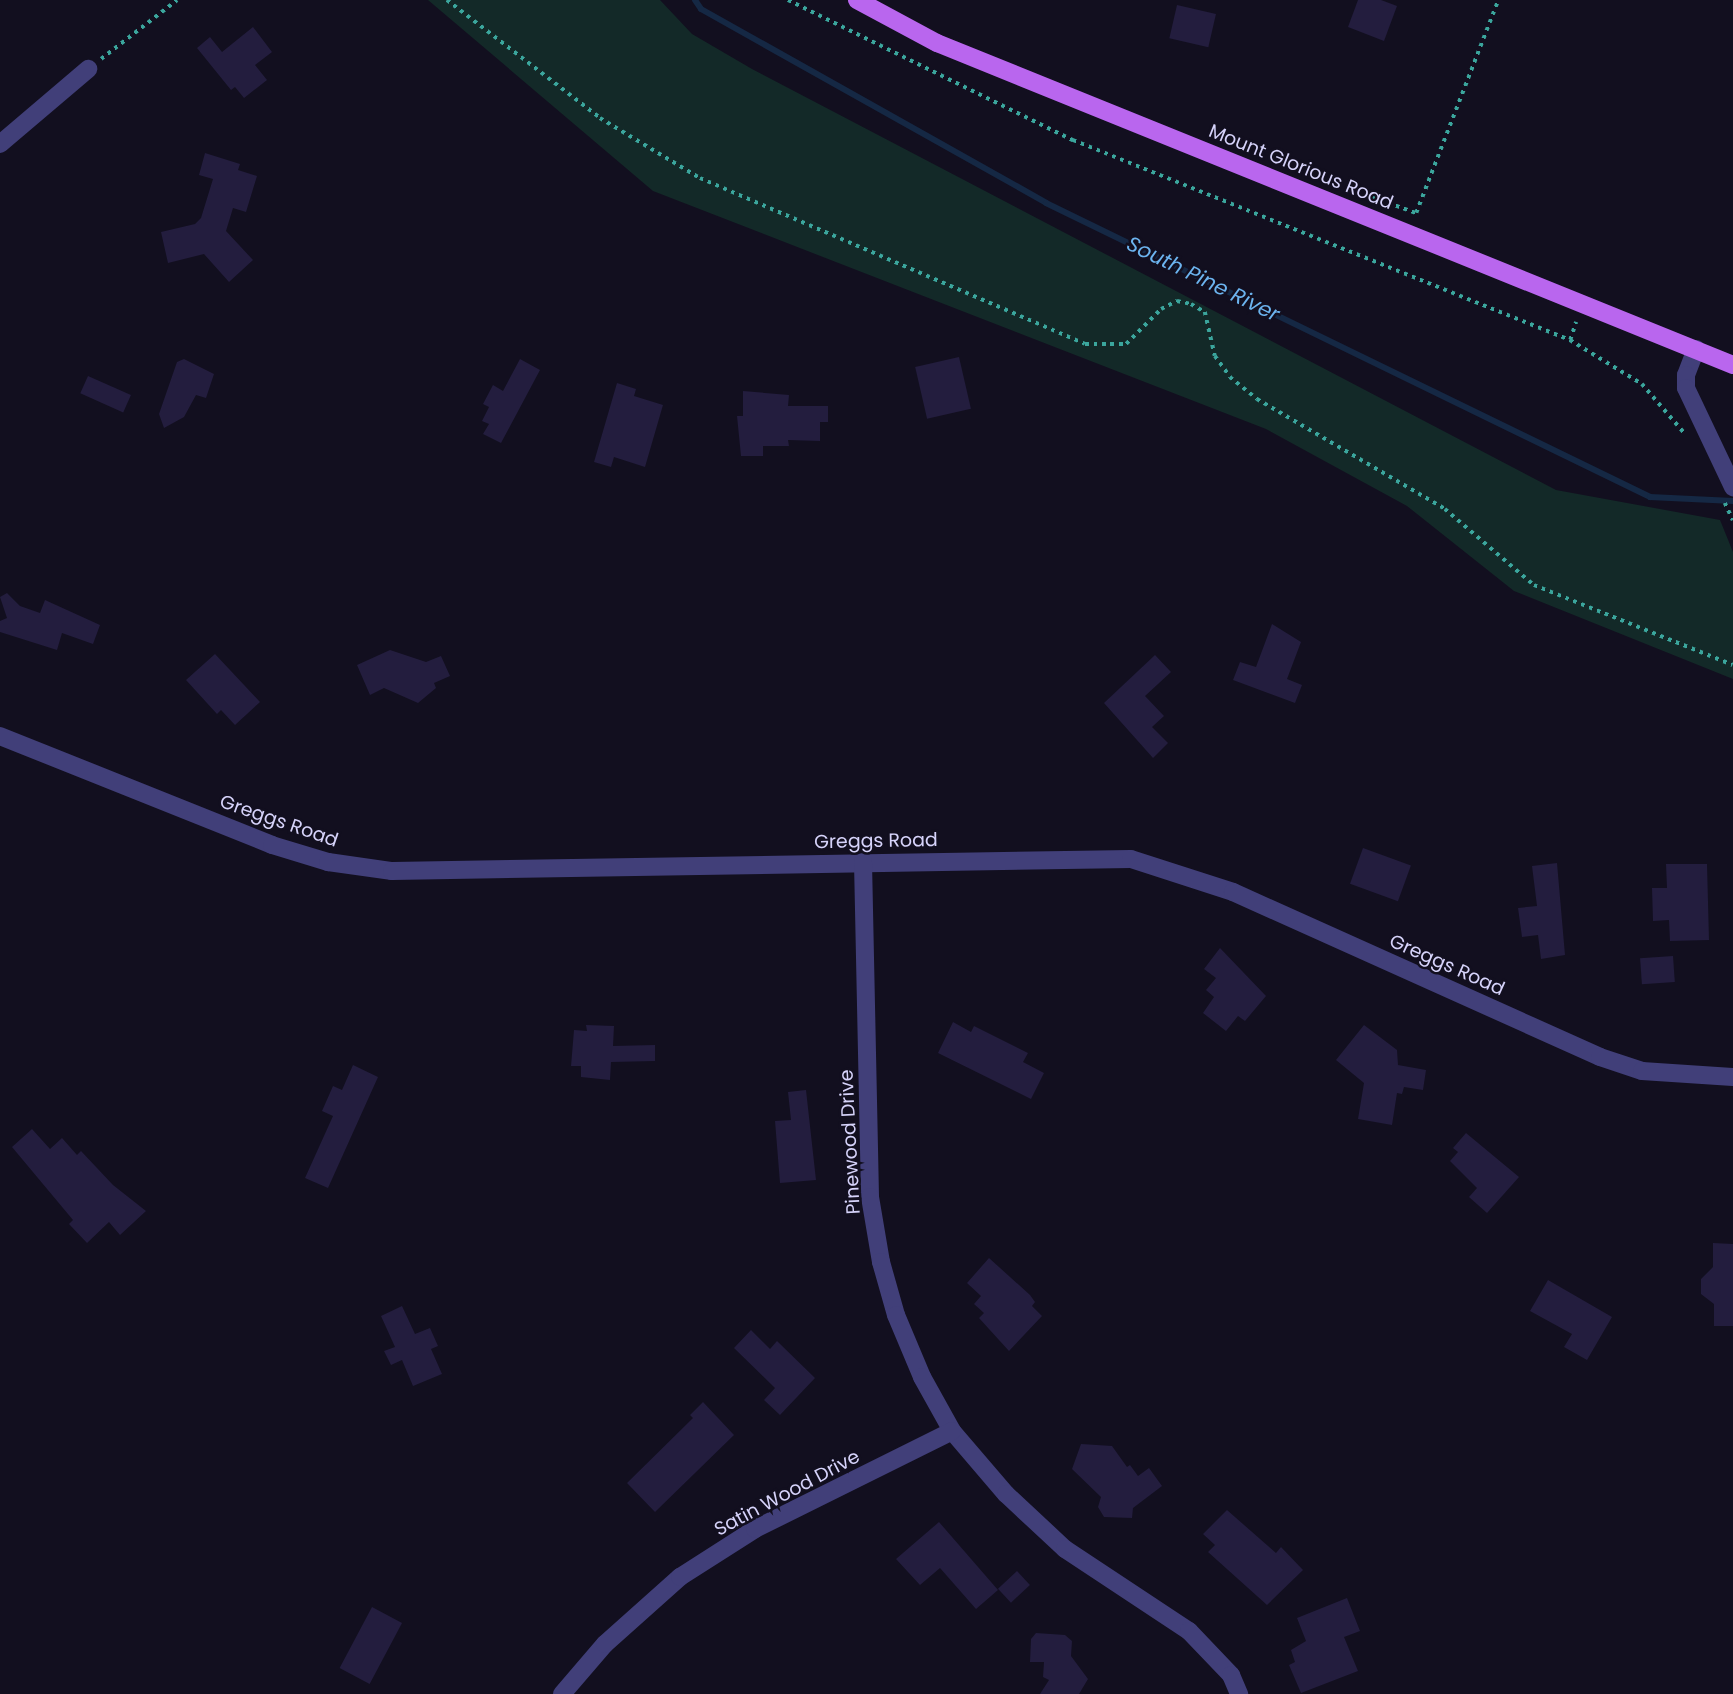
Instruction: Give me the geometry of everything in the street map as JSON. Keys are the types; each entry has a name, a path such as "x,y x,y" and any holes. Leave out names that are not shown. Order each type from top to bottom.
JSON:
{"main road":[{"name":"Mount Glorious Road","path":"857,0 937,43 1733,365"}],"street":[{"path":"0,144 88,69"},
{"path":"1696,349 1686,375 1686,388 1733,487"},
{"name":"Greggs Road","path":"0,736 272,845 328,862 392,871 1131,859 1233,892 1600,1057 1642,1071 1733,1077"},
{"name":"Pinewood Drive","path":"863,862 870,1197 881,1262 896,1315 952,1431 1006,1494 1065,1549 1189,1631 1231,1675 1239,1694"},
{"name":"Satin Wood Drive","path":"562,1694 605,1644 680,1577 755,1530 952,1431"}],"path":[{"path":"88,69 177,0"},
{"path":"447,0 600,118 700,177 1085,344 1126,344 1161,309 1177,301 1192,303 1205,312 1215,356 1257,399 1445,509 1534,586 1733,665"},
{"path":"788,0 1073,140 1570,340 1642,384 1676,419 1690,441"},
{"path":"1355,191 1416,212 1498,0"},
{"path":"1570,340 1583,304"}],"green space":[{"path":"428,0 660,0 692,34 752,69 1556,490 1720,520 1733,552 1733,679 1514,591 1407,506 1266,429 653,191"}],"building":[{"path":"1358,0 1381,0 1397,6 1384,41 1348,27"},
{"path":"1177,5 1216,14 1208,47 1169,38"},
{"path":"253,27 272,52 255,65 267,80 244,98 235,87 231,90 197,48 210,37 222,52"},
{"path":"205,153 240,164 238,170 257,176 246,212 233,208 226,231 253,260 229,282 204,254 168,263 161,232 195,224 201,218 213,179 199,175"},
{"path":"959,357 971,409 927,419 915,367"},
{"path":"184,359 214,374 206,398 196,395 184,417 164,428 159,414 177,362"},
{"path":"520,359 540,370 501,443 483,434 489,424 482,421 489,407 483,404 493,385 503,391"},
{"path":"88,376 131,395 123,412 80,393"},
{"path":"617,383 636,389 634,396 663,405 645,467 614,457 611,467 594,462"},
{"path":"743,391 789,395 788,406 828,406 828,422 820,422 820,441 788,440 789,446 763,446 763,456 741,456 737,416 743,416"},
{"path":"7,593 20,606 40,613 45,600 100,625 93,644 62,633 57,650 0,632 0,621 7,618 0,597"},
{"path":"1272,624 1301,642 1287,679 1302,685 1295,703 1233,680 1240,662 1256,667"},
{"path":"390,650 426,662 441,656 450,676 434,683 436,688 418,703 384,688 370,695 357,665"},
{"path":"215,654 260,702 235,725 221,710 217,714 186,680"},
{"path":"1155,655 1171,672 1145,696 1164,716 1152,727 1168,743 1153,758 1104,703"},
{"path":"1363,848 1411,865 1398,901 1350,884"},
{"path":"1557,863 1565,955 1541,959 1538,935 1522,937 1518,908 1537,906 1532,866"},
{"path":"1666,864 1707,864 1709,940 1670,941 1669,920 1653,921 1652,888 1667,888"},
{"path":"1220,948 1266,996 1245,1021 1238,1016 1226,1031 1203,1013 1214,997 1206,990 1216,978 1204,969"},
{"path":"1673,956 1675,982 1642,984 1640,958"},
{"path":"953,1022 971,1032 974,1026 1028,1053 1023,1062 1044,1073 1031,1099 938,1053"},
{"path":"586,1025 614,1026 613,1046 655,1045 655,1061 611,1062 610,1080 581,1077 581,1066 571,1066 574,1030 587,1031"},
{"path":"1364,1025 1397,1050 1398,1065 1426,1070 1423,1090 1404,1087 1402,1094 1397,1093 1392,1125 1358,1119 1364,1083 1336,1060"},
{"path":"353,1065 378,1077 328,1188 305,1178 333,1116 322,1111 333,1086 342,1090"},
{"path":"806,1090 816,1180 780,1183 775,1121 791,1120 788,1092"},
{"path":"32,1129 50,1149 62,1138 77,1155 81,1151 113,1185 146,1211 120,1235 109,1222 87,1243 69,1224 73,1220 12,1147"},
{"path":"1466,1133 1519,1177 1487,1213 1469,1197 1477,1188 1450,1161 1458,1152 1453,1148"},
{"path":"1713,1243 1733,1244 1733,1326 1714,1326 1714,1304 1701,1294 1701,1279 1713,1267"},
{"path":"989,1258 1030,1295 1035,1302 1032,1306 1042,1316 1009,1351 979,1318 984,1313 974,1304 981,1296 967,1283"},
{"path":"1548,1280 1612,1317 1587,1360 1564,1347 1572,1334 1530,1311"},
{"path":"402,1306 415,1334 430,1328 438,1346 431,1349 442,1374 413,1386 402,1360 391,1365 384,1351 395,1347 381,1316"},
{"path":"751,1330 770,1349 777,1341 815,1378 780,1415 764,1400 775,1388 734,1348"},
{"path":"703,1402 734,1435 655,1512 627,1483 693,1418 690,1415"},
{"path":"1081,1444 1112,1446 1127,1467 1130,1465 1138,1476 1149,1468 1162,1486 1133,1508 1132,1518 1104,1517 1098,1507 1101,1497 1072,1469"},
{"path":"1227,1510 1276,1553 1281,1547 1303,1570 1267,1605 1208,1552 1215,1545 1203,1534"},
{"path":"939,1522 998,1590 976,1609 940,1568 920,1585 896,1559"},
{"path":"1017,1571 1030,1585 1011,1603 998,1589"},
{"path":"1347,1598 1360,1631 1344,1637 1358,1671 1301,1693 1289,1665 1295,1662 1291,1650 1306,1641 1297,1618"},
{"path":"372,1607 402,1623 370,1684 340,1668"},
{"path":"1036,1633 1065,1635 1072,1641 1071,1656 1088,1679 1079,1694 1040,1694 1049,1680 1043,1677 1044,1662 1030,1662 1031,1639"}],"waterway":[{"name":"South Pine River","path":"695,0 701,9 1046,203 1650,497 1733,501"}]}
